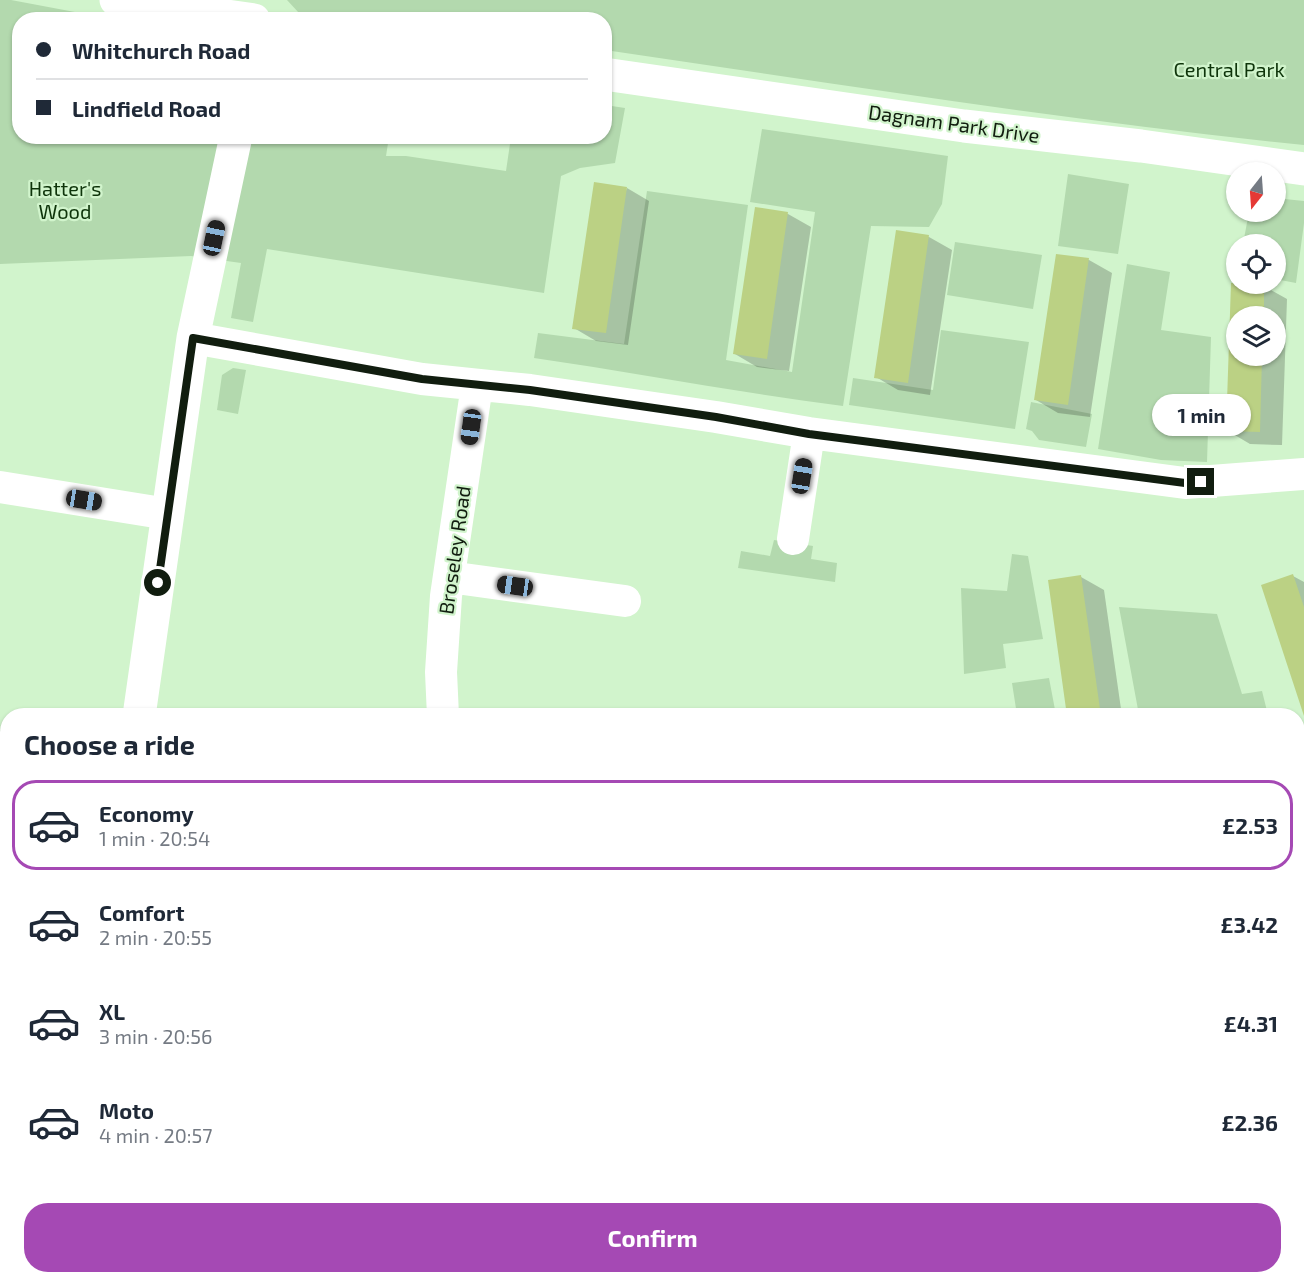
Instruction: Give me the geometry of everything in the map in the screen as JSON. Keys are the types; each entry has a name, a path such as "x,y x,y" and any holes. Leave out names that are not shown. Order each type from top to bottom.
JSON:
{"street":[{"path":"116,0 229,12"},
{"name":"Dagnam Park Drive","path":"612,75 964,126 1141,146 1304,170"},
{"path":"140,708 193,338 234,144"},
{"path":"193,338 422,379 530,390 716,417 809,434 1185,483 1304,474"},
{"name":"Broseley Road","path":"443,708 441,672 449,577 477,385"},
{"path":"793,539 809,434"},
{"path":"0,487 168,514"},
{"path":"449,577 625,601"}],"green space":[{"name":"Hatter's Wood","path":"0,0 75,12 12,12 12,144 388,144 386,156 406,156 506,171 510,144 612,144 612,106 625,108 615,163 580,168 561,176 544,293 267,249 253,322 231,318 241,263 191,256 0,264"},
{"name":"Central Park","path":"287,0 1304,0 1304,145 1041,113 612,51 612,12 298,12"},
{"path":"762,129 948,156 942,204 929,227 871,226 843,406 534,358 538,333 624,344 647,191 748,205 726,360 792,372 815,212 750,202"},
{"path":"1068,174 1129,184 1118,254 1058,246"},
{"path":"1286,199 1304,201 1304,223 1296,283 1286,281 1286,234 1245,234 1247,222 1286,222"},
{"path":"955,242 1042,255 1033,309 947,295"},
{"path":"1127,264 1170,272 1161,330 1211,337 1207,462 1161,460 1098,449"},
{"path":"941,330 1029,342 1015,429 849,405 853,378 933,390"},
{"path":"233,368 246,370 238,414 217,410 222,375"},
{"path":"1031,402 1092,414 1086,447 1039,440 1032,431 1026,429"},
{"path":"774,540 813,546 811,559 837,563 835,582 738,568 741,551 770,556"},
{"path":"1012,554 1028,556 1043,639 1003,644 1006,668 964,674 961,588 1007,591"},
{"path":"1119,607 1217,614 1242,694 1262,691 1266,708 1138,708"},
{"path":"1049,678 1055,708 1016,708 1012,683"}],"building":[{"path":"594,182 627,187 606,333 572,329"},
{"path":"755,207 788,212 767,359 733,354"},
{"path":"896,230 929,235 908,383 874,378"},
{"path":"1056,254 1089,258 1068,405 1034,400"},
{"path":"1231,294 1264,294 1264,306 1230,306"},
{"path":"1228,366 1262,366 1260,432 1226,431"},
{"path":"1293,574 1304,607 1304,708 1301,708 1261,585"},
{"path":"1081,575 1100,708 1066,708 1048,580"}],"route":[{"path":"158,583 193,338 422,379 530,390 940,452 1185,483 1201,482"}]}
